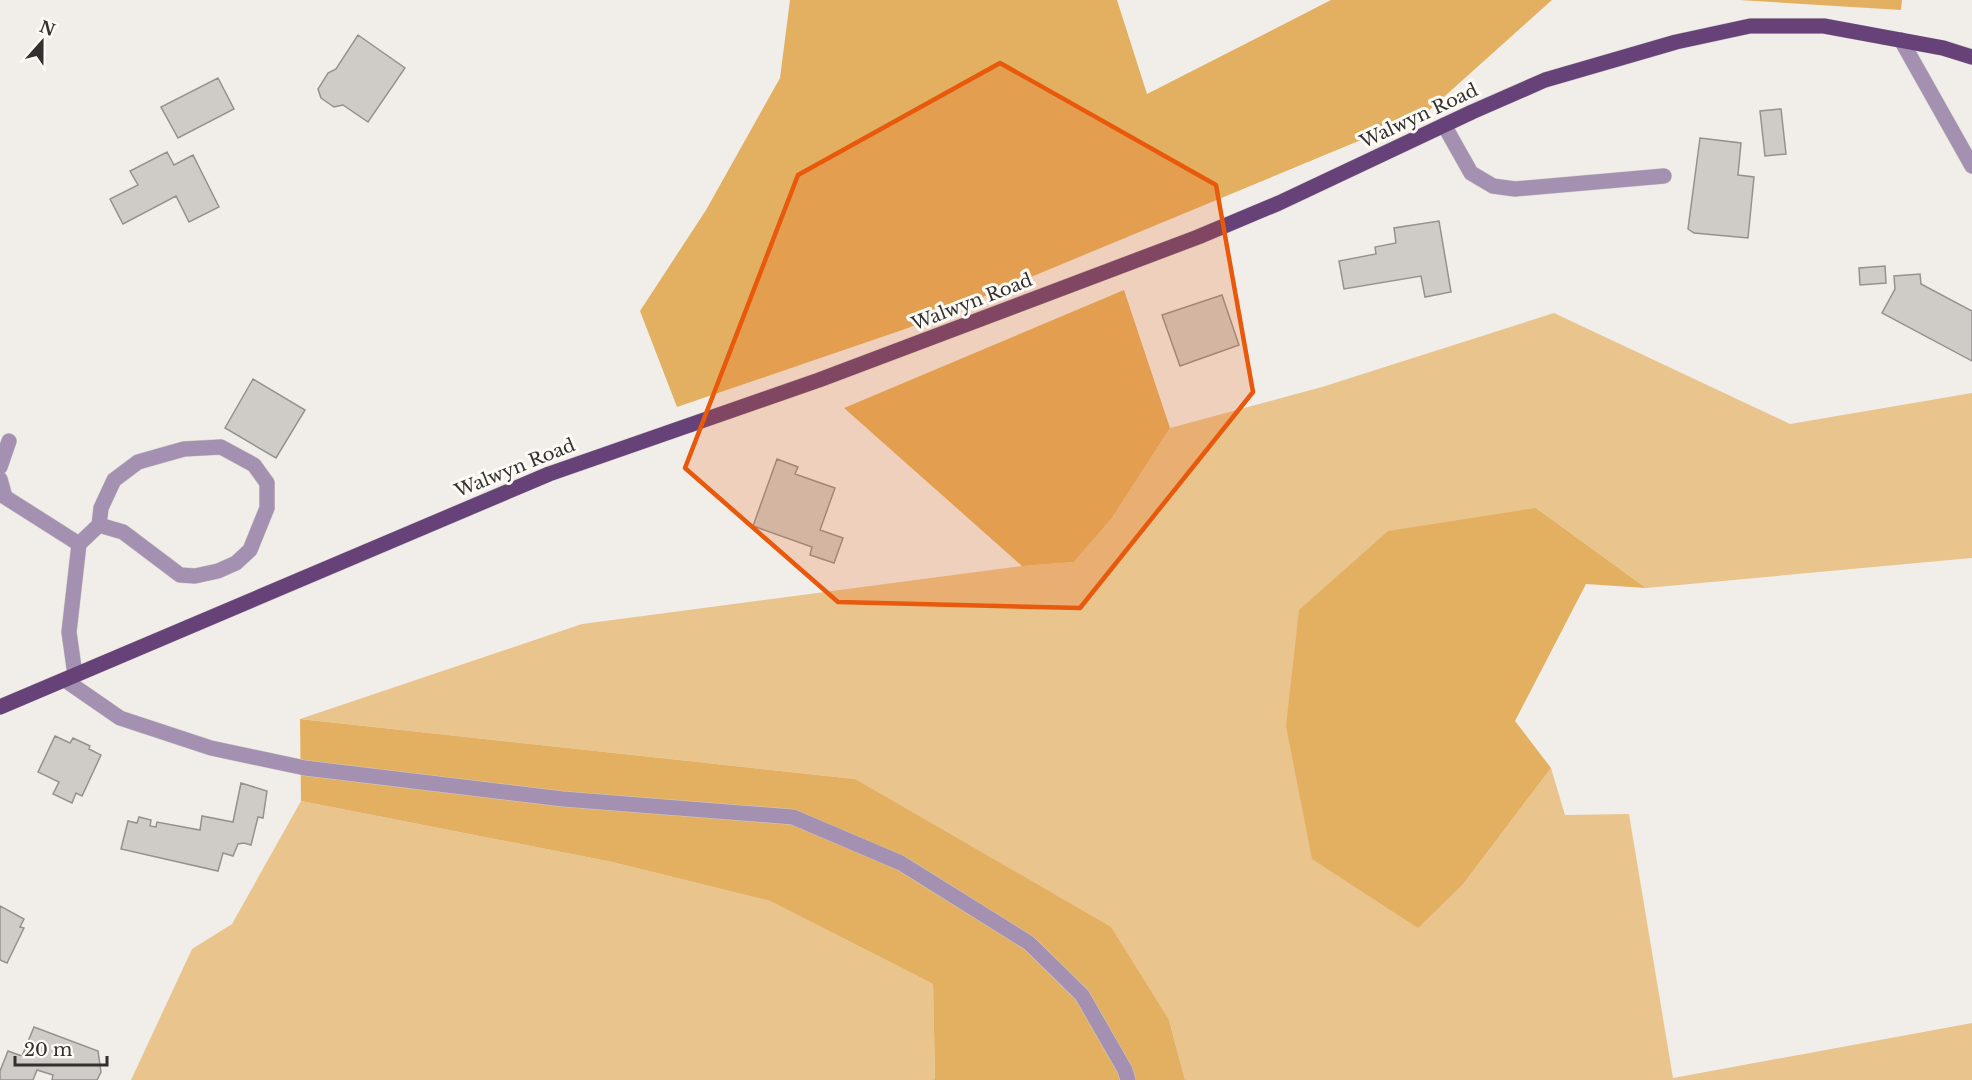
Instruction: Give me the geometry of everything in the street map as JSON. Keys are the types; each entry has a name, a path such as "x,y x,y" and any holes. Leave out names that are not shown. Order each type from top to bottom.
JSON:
{"main road":[{"name":"Walwyn Road","path":"0,707 549,474 819,381 1198,237 1279,203 1545,80 1676,42 1749,26 1824,26 1943,48 1972,57"}],"street":[{"path":"1901,40 1972,166"},
{"path":"1444,125 1471,173 1493,186 1515,189 1665,176"},
{"path":"0,467 9,441"},
{"path":"99,525 123,532 180,575 195,576 218,571 236,563 250,550 267,508 267,483 254,465 221,447 184,449 138,462 114,480 101,508 99,525 79,544 69,632 70,677 120,718 211,748 305,768 563,799 793,817 902,863 1029,943 1082,995 1125,1070 1128,1080"},
{"path":"0,479 5,497 79,544"}],"highlighted area":[{"path":"1000,63 1216,185 1253,392 1080,608 838,602 685,468 798,175"}],"shaded area":[{"path":"790,0 1117,0 1147,94 1331,0 1552,0 1426,113 908,328 677,407 640,311 706,210 780,78"},
{"path":"1739,0 1902,0 1901,10"},
{"path":"1124,290 1170,428 1112,518 1074,562 1022,566 844,408"},
{"path":"1554,313 1790,424 1972,393 1972,558 1646,588 1536,508 1464,883 1551,768 1565,815 1629,814 1673,1078 1972,1023 1972,1080 1185,1080 1169,1020 855,779 300,719 582,624 1022,566 1074,562 1112,518 1170,428 1322,387"},
{"path":"1536,508 1646,588 1586,584 1515,721 1551,768 1464,883 1418,928 1312,859 1286,726 1299,610 1388,531"},
{"path":"300,719 855,779 1111,927 1169,1020 1185,1080 933,1080 935,1079 933,984 770,901 612,862 301,801"},
{"path":"301,801 612,862 770,901 933,984 935,1080 131,1080 192,949 232,924"}],"building":[{"path":"358,35 405,68 368,122 343,105 334,107 321,98 318,89 328,73 336,69"},
{"path":"218,78 234,109 178,138 161,107"},
{"path":"1781,109 1786,154 1765,156 1760,111"},
{"path":"1700,138 1741,143 1738,175 1754,177 1748,238 1694,233 1688,229"},
{"path":"167,152 174,165 193,155 219,207 189,222 176,196 123,224 110,199 138,185 130,171"},
{"path":"1439,221 1451,292 1425,297 1421,276 1344,289 1339,261 1376,254 1375,247 1396,243 1394,228"},
{"path":"1885,266 1886,283 1860,285 1859,268"},
{"path":"1920,274 1921,284 1972,311 1972,361 1882,313 1895,289 1894,276"},
{"path":"1222,295 1239,345 1180,366 1162,315"},
{"path":"253,379 305,410 276,458 225,428"},
{"path":"777,459 798,467 795,474 835,488 820,530 843,538 834,563 810,555 812,547 753,526"},
{"path":"55,736 70,743 73,738 90,746 89,749 101,755 82,796 76,793 72,803 53,794 59,782 38,772"},
{"path":"241,783 267,791 263,818 258,817 251,845 238,844 233,856 223,853 218,871 121,849 128,821 137,823 139,817 151,820 150,826 156,827 157,822 200,830 202,816 233,822"},
{"path":"0,906 24,919 20,927 24,928 7,963 0,960"},
{"path":"34,1027 98,1051 101,1072 97,1080 52,1080 53,1075 37,1070 33,1080 0,1080 0,1071 8,1051 22,1056"}]}
